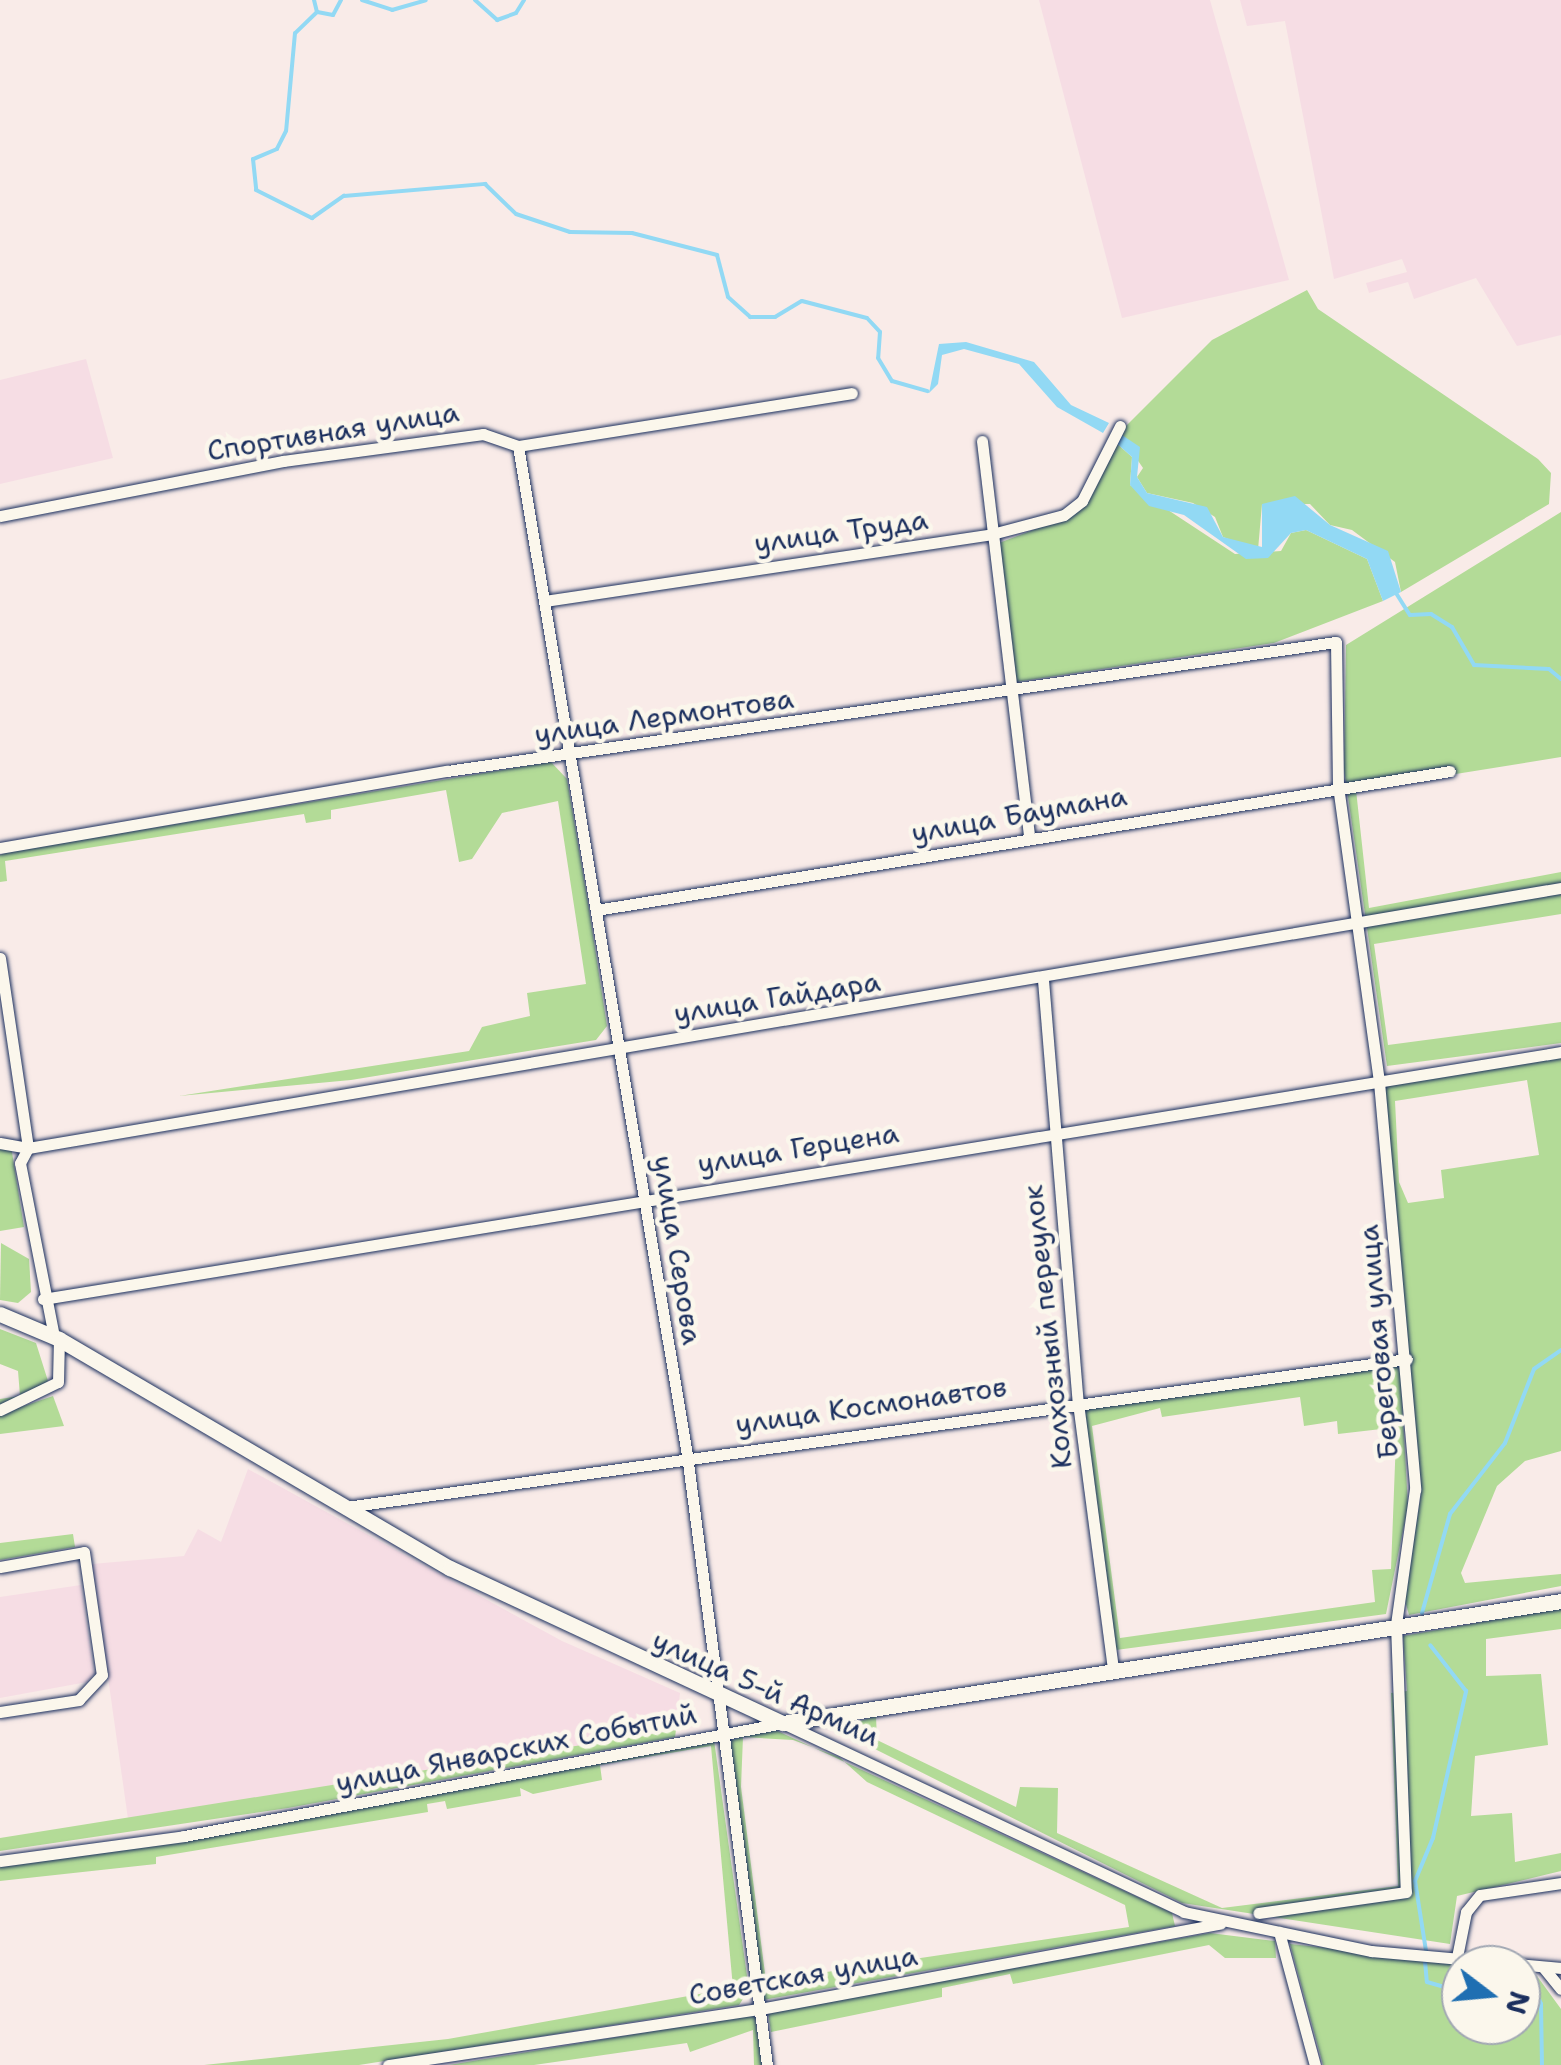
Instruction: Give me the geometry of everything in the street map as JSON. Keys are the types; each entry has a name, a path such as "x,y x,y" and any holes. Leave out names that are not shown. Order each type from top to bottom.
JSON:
{"street":[{"name":"Спортивная улица","path":"0,516 451,437 483,434 518,446 852,393"},
{"name":"улица Труда","path":"545,601 992,534 1064,515 1082,501 1120,426"},
{"path":"982,441 1030,837"},
{"name":"улица Серова","path":"518,446 687,1456 767,2065"},
{"name":"улица Лермонтова","path":"0,848 568,754 1010,693 1336,642"},
{"name":"Береговая улица","path":"1258,1913 1406,1892 1396,1624 1414,1502 1406,1359 1379,1082 1338,786 1336,642"},
{"name":"улица Баумана","path":"596,910 1450,770"},
{"name":"улица Гайдара","path":"0,1143 28,1148 1360,927 1561,888"},
{"path":"0,958 28,1148 20,1163 44,1299 56,1338 58,1382 0,1410"},
{"name":"Колхозный переулок","path":"1043,980 1052,1132 1078,1403 1113,1668"},
{"name":"улица Герцена","path":"44,1299 1561,1052"},
{"name":"улица 5-й Армии","path":"0,1314 56,1338 343,1507 543,1615 1224,1924 1371,1951 1441,1955"},
{"name":"улица Космонавтов","path":"343,1507 687,1456 1406,1359"},
{"path":"0,1567 84,1552 102,1675 95,1691 0,1712"},
{"name":"улица Январских Событий","path":"0,1861 184,1836 722,1734 1113,1668 1561,1601"},
{"path":"1458,1945 1466,1912 1480,1895 1561,1884"},
{"name":"Советская улица","path":"388,2065 760,2009 1224,1924"},
{"path":"1279,1932 1315,2065"},
{"path":"1543,1968 1561,1990"},
{"name":"улица 5-й Армии","path":"1543,1968 1561,1968"}],"shaded area":[{"path":"1039,0 1210,0 1289,280 1122,318"},
{"path":"1240,0 1561,0 1561,335 1517,346 1476,278 1414,299 1408,282 1369,293 1366,283 1407,272 1402,259 1334,279 1285,21 1247,26"},
{"path":"86,359 113,458 0,484 0,380"},
{"path":"248,1469 562,1641 680,1693 676,1730 128,1819 92,1564 184,1556 198,1529 221,1542"},
{"path":"81,1585 94,1674 87,1682 0,1698 0,1597"}],"green space":[{"path":"1307,290 1318,309 1538,459 1551,473 1549,504 1401,592 1395,562 1352,530 1330,525 1310,504 1262,504 1258,550 1223,537 1215,517 1193,503 1147,493 1137,477 1143,468 1119,433 1212,340"},
{"path":"1114,441 1132,457 1130,485 1235,554 1281,551 1291,533 1306,530 1367,559 1383,601 1274,643 1016,682 999,543 1075,514"},
{"path":"1561,512 1561,757 1356,790 1369,908 1561,872 1561,914 1374,944 1388,1045 1561,1022 1561,1043 1387,1066 1344,769 1346,645"},
{"path":"551,762 567,779 589,909 607,1026 596,1040 351,1080 179,1096 469,1051 482,1027 530,1016 527,993 586,984 558,801 502,813 472,859 459,862 446,790 331,810 331,819 306,823 304,814 5,861 7,881 0,882 0,855 7,852"},
{"path":"1561,1055 1561,1451 1525,1461 1497,1486 1461,1573 1465,1583 1561,1574 1561,1586 1409,1615 1404,1597 1421,1494 1381,1086","holes":["1527,1080 1539,1155 1441,1170 1444,1198 1408,1203 1399,1182 1395,1101"]},
{"path":"11,1146 24,1227 0,1231 0,1147"},
{"path":"1,1243 29,1259 31,1292 18,1303 0,1300"},
{"path":"0,1329 36,1343 48,1381 40,1392 0,1407 0,1399 20,1396 18,1371 0,1364"},
{"path":"1400,1364 1408,1506 1386,1614 1116,1650 1081,1407","holes":["1300,1397 1304,1426 1337,1421 1338,1434 1390,1428 1396,1438 1391,1569 1372,1570 1375,1602 1120,1638 1092,1426 1160,1408 1162,1417"]},
{"path":"53,1396 64,1426 0,1434 0,1414"},
{"path":"73,1534 75,1547 0,1560 0,1543"},
{"path":"1561,1608 1561,1629 1486,1639 1486,1676 1541,1674 1548,1745 1475,1756 1471,1816 1512,1813 1515,1862 1561,1853 1561,1871 1457,1896 1450,1944 1182,1903 835,1729 876,1716 877,1740 1016,1807 1020,1787 1058,1788 1057,1833 1222,1908 1398,1886 1391,1693 1407,1691 1403,1636"},
{"path":"771,1728 813,1747 793,1740 743,1737 741,1787 766,1981 1129,1927 1125,1905 867,1782 844,1762 1172,1913 1175,1926 763,2000 729,1741"},
{"path":"676,1730 675,1737 288,1808 0,1851 0,1838"},
{"path":"714,1740 749,1990 739,2005 359,2065 204,2065 448,2039 733,1988 711,1746 600,1765 602,1780 533,1794 520,1788 521,1796 447,1809 445,1801 427,1804 428,1812 156,1857 156,1864 0,1881 0,1866"},
{"path":"1210,1933 1275,1941 1276,1958 1225,1958 1209,1945 1013,1984 1010,1974 942,1988 942,1997 771,2032 768,2012"},
{"path":"1290,1944 1441,1960 1441,2045 1541,2045 1541,1982 1561,2009 1561,2065 1323,2065"},
{"path":"755,2017 762,2065 754,2065 753,2030 690,2052 687,2043 534,2065 449,2065"}],"water":[{"path":"966,342 1034,362 1071,405 1109,423 1103,433 1057,407 1019,364 964,349 942,355 938,384 929,393 939,344"},
{"path":"1119,433 1140,447 1137,477 1147,493 1207,507 1223,537 1262,547 1262,504 1295,496 1330,525 1388,551 1401,592 1383,601 1367,559 1306,530 1291,533 1268,558 1246,559 1184,515 1149,506 1130,485 1132,457 1114,441"}],"waterway":[{"path":"314,0 317,12"},
{"path":"341,0 333,15 317,12 295,33 286,131 277,149 253,159 256,190 312,218 344,196 485,184 516,214 570,232 632,233 717,255 728,297 750,317 775,317 802,301 867,318 880,332 878,358 892,381 928,391"},
{"path":"362,0 392,10 426,0"},
{"path":"475,0 497,20 516,13 524,0"},
{"path":"1396,593 1410,615 1431,614 1452,627 1474,665 1549,669 1561,679"},
{"path":"1422,1613 1450,1514 1505,1443 1534,1369 1561,1350"},
{"path":"1426,1951 1415,1881 1433,1838 1466,1691 1430,1645"},
{"path":"1425,1961 1427,1982 1441,1986"},
{"path":"1541,2004 1542,2065"}]}
